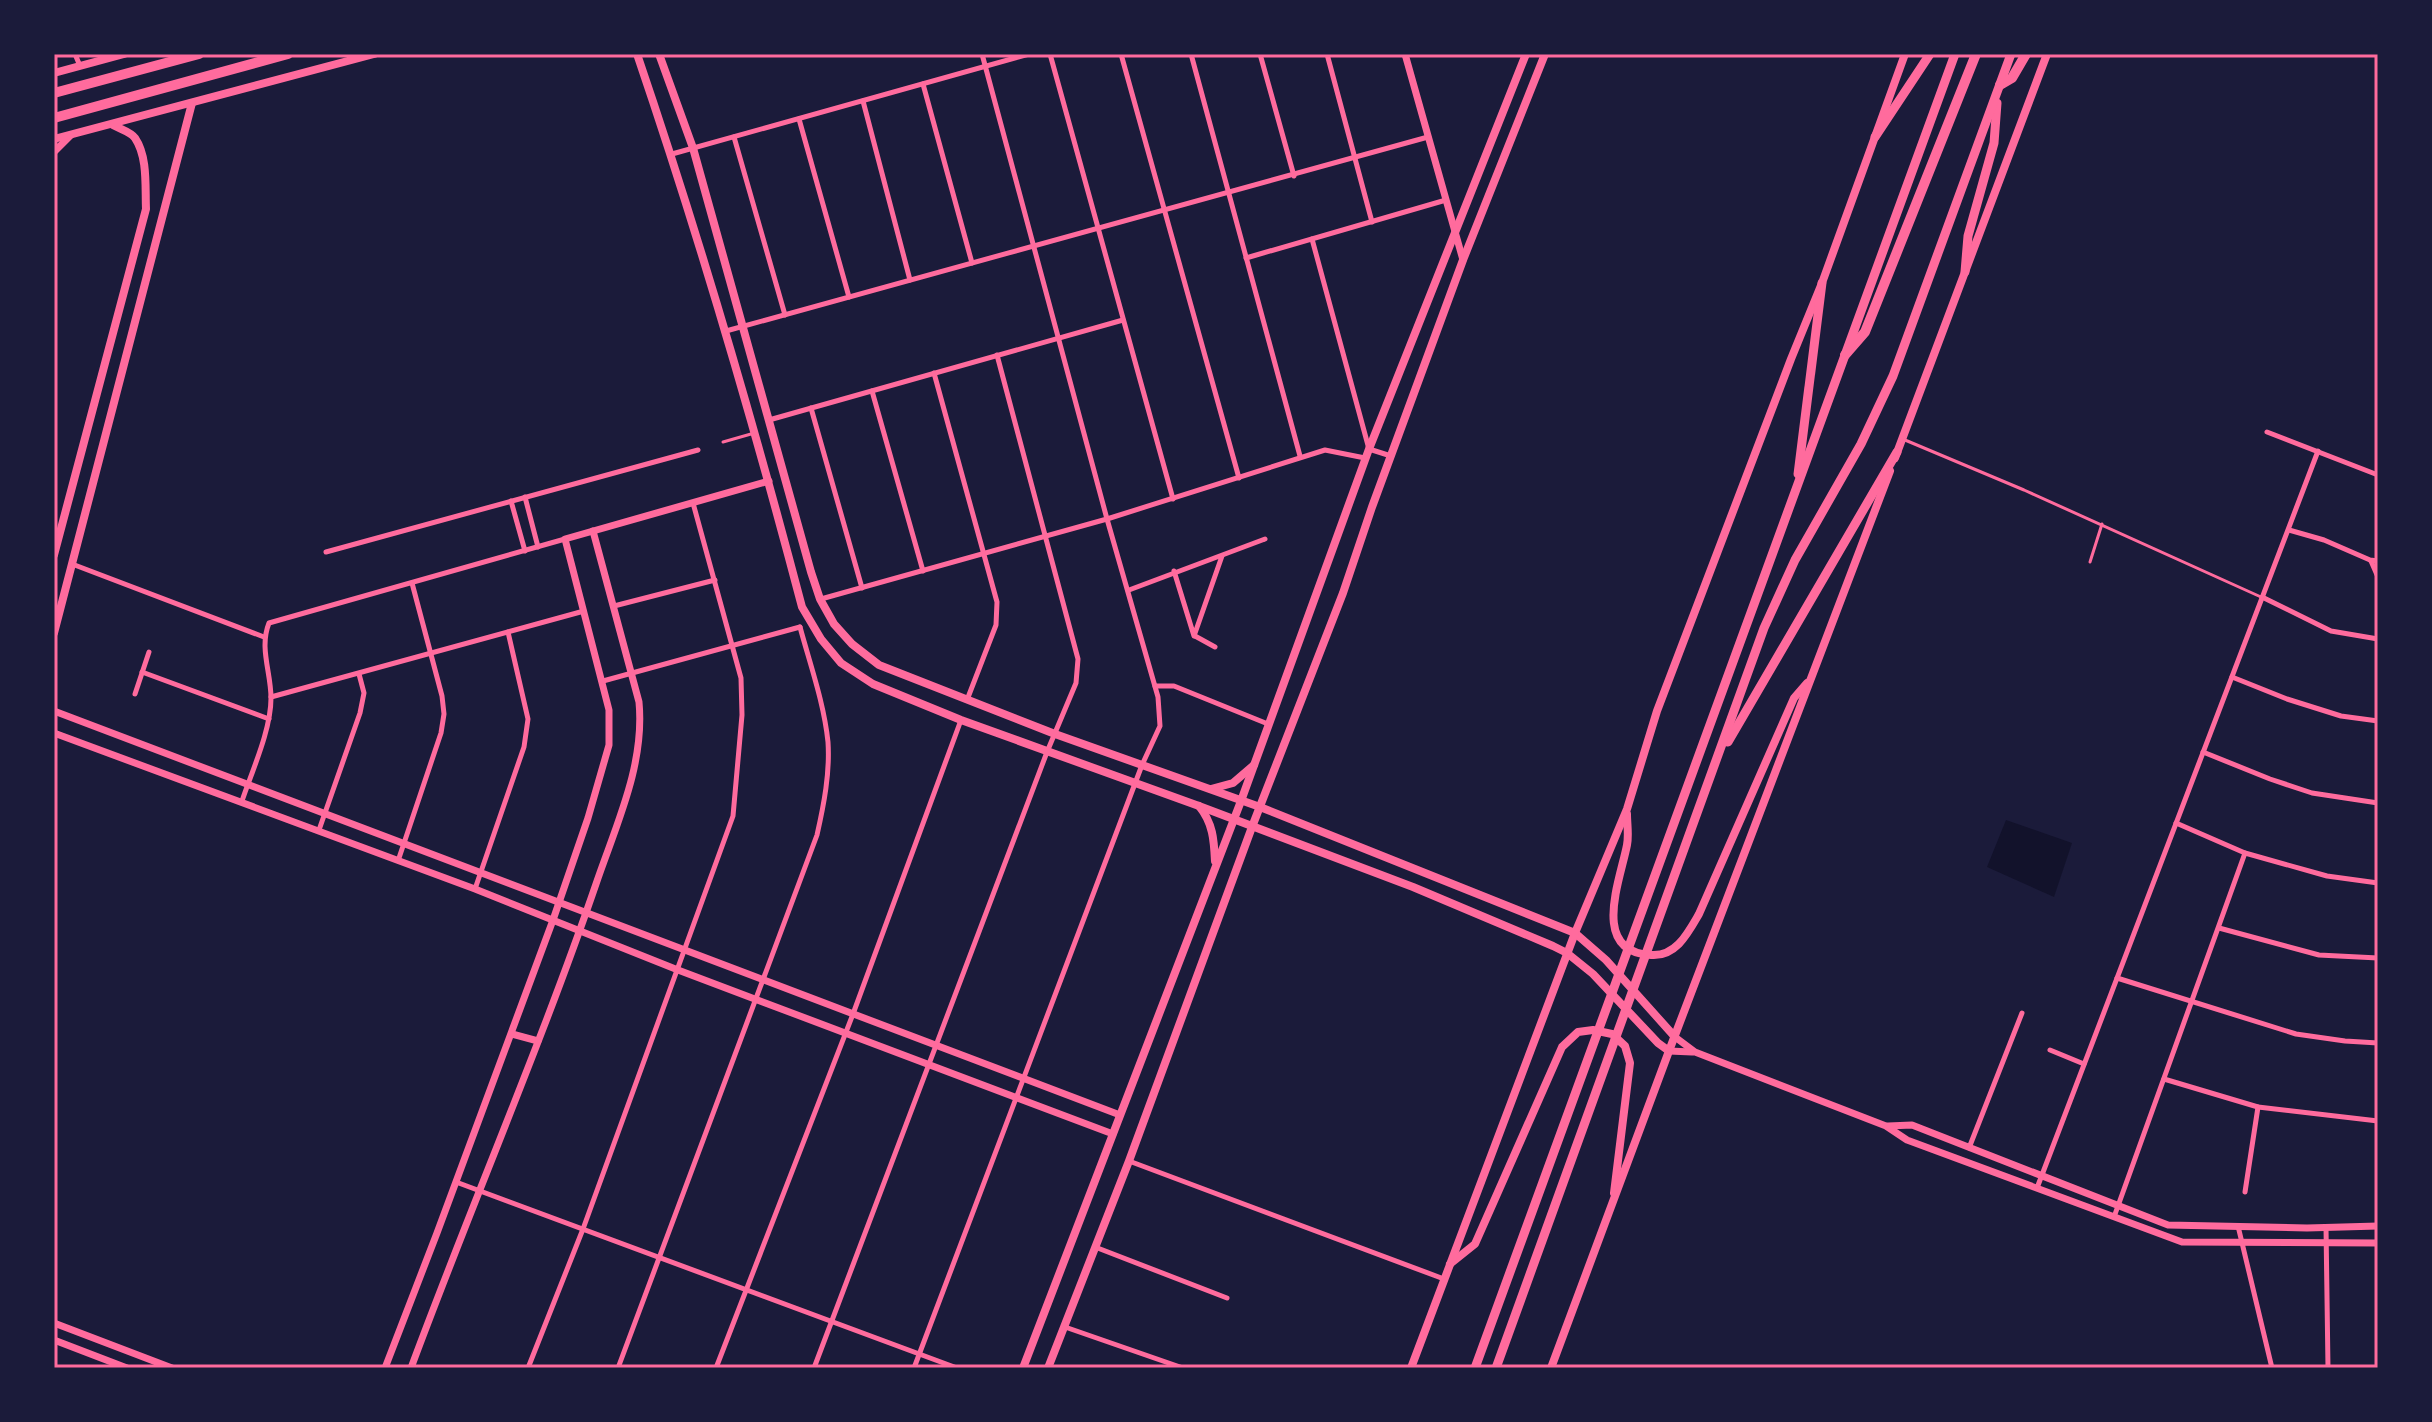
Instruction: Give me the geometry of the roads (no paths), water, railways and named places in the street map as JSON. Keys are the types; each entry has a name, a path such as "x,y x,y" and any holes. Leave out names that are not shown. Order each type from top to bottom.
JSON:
{"highway":[{"path":"54,93 199,54"},
{"path":"54,118 288,54"},
{"path":"1875,137 1930,54"},
{"path":"1475,1368 1955,54"},
{"path":"1845,355 1865,332 1976,54"},
{"path":"1496,1368 1764,628 1795,560 1861,444 1893,376 2011,54"},
{"path":"1965,272 1968,236 1994,143 1999,88 2012,78 2026,54"},
{"path":"1796,494 1822,283"},
{"path":"1716,762 1897,452"}],"main road":[{"path":"54,73 124,54"},
{"path":"54,139 374,54"},
{"path":"637,54 672,154 726,331 802,607 841,663 873,684 961,720 1199,806 1536,937 1567,953 1593,974 1669,1051"},
{"path":"659,54 693,148 820,599 834,624 852,644 879,665 1055,734 1260,807 1575,933 1606,960 1675,1037"},
{"path":"1023,1368 1241,801 1365,458 1526,54"},
{"path":"1411,1368 1567,953 1627,809 1657,711 1822,283 1905,54"},
{"path":"1551,1368 2047,54"},
{"path":"1048,1368 1129,1161 1252,827 1343,593 1463,260 1543,55"},
{"path":"54,633 192,103"},
{"path":"54,555 146,209 141,152 134,136 113,125"},
{"path":"1436,279 1453,287"},
{"path":"1627,809 1628,840 1612,914 1618,939 1638,955 1662,956 1683,941 1699,914 1794,698 1811,677"},
{"path":"1209,789 1233,783 1254,764"},
{"path":"1199,806 1209,818 1216,867"},
{"path":"1449,1264 1475,1244 1562,1047 1578,1032 1593,1030 1612,1034 1625,1046 1630,1063 1613,1206"}],"street":[{"path":"75,54 80,66"},
{"path":"914,1368 1135,783 1160,726 1155,686 982,54"},
{"path":"672,154 1029,54"},
{"path":"1050,54 1173,499"},
{"path":"1121,54 1239,478"},
{"path":"1191,54 1300,456"},
{"path":"1260,54 1294,176"},
{"path":"1327,54 1372,222"},
{"path":"1405,54 1463,260"},
{"path":"923,84 972,263"},
{"path":"863,101 910,280"},
{"path":"799,119 849,297"},
{"path":"54,152 71,135"},
{"path":"734,137 785,315"},
{"path":"726,331 1428,137"},
{"path":"1246,258 1446,200"},
{"path":"1312,239 1369,449 1391,456"},
{"path":"769,420 1123,320"},
{"path":"814,1368 1047,752 1076,683 1078,659 997,355"},
{"path":"934,373 997,602 996,625 967,700"},
{"path":"872,391 923,571"},
{"path":"811,408 862,588"},
{"path":"2267,432 2378,475"},
{"path":"326,552 698,450"},
{"path":"820,599 1107,519 1300,456 1325,450 1365,458"},
{"path":"2037,1188 2318,451"},
{"path":"242,801 269,719 271,697 264,637 269,623 769,481"},
{"path":"525,497 538,547"},
{"path":"511,501 525,551"},
{"path":"528,1368 583,1229 733,816 742,715 741,678 693,503"},
{"path":"2288,530 2378,561"},
{"path":"411,1368 586,913 634,772 641,728 639,702 593,531"},
{"path":"385,1368 553,920 609,745 609,710 603,681 565,539"},
{"path":"1129,590 1265,539"},
{"path":"1194,636 1222,556"},
{"path":"2370,560 2378,577"},
{"path":"72,564 264,637"},
{"path":"1174,571 1194,636 1215,647"},
{"path":"614,606 715,580"},
{"path":"398,861 425,785 444,714 412,583"},
{"path":"2262,597 2331,631 2378,639"},
{"path":"271,697 584,611"},
{"path":"603,681 800,627 808,618"},
{"path":"618,1368 817,835 826,790 828,743 821,703 800,627"},
{"path":"475,889 524,747 528,719 508,632"},
{"path":"135,694 149,652"},
{"path":"142,672 269,719"},
{"path":"319,830 360,713 364,693 359,674"},
{"path":"2232,677 2341,716 2378,721"},
{"path":"1155,686 1174,686 1269,724"},
{"path":"54,711 1120,1115"},
{"path":"716,1368 853,1014 961,720"},
{"path":"54,733 475,889 678,970 1113,1134"},
{"path":"2203,752 2312,793 2378,803"},
{"path":"2176,823 2245,853 2327,876 2378,883"},
{"path":"2114,1218 2245,853"},
{"path":"2219,928 2319,955 2378,958"},
{"path":"2117,978 2296,1034 2378,1043"},
{"path":"1969,1148 2022,1013"},
{"path":"512,1034 538,1041"},
{"path":"1675,1037 1695,1052 1886,1126 1907,1140 2182,1242 2378,1243"},
{"path":"2050,1050 2084,1064"},
{"path":"1669,1051 1695,1052"},
{"path":"2164,1079 2258,1107 2378,1121"},
{"path":"2245,1192 2258,1107"},
{"path":"1886,1126 1912,1125 2168,1225 2378,1226"},
{"path":"1907,1140 1912,1125"},
{"path":"1926,1146 1931,1133"},
{"path":"1129,1161 1444,1279"},
{"path":"456,1182 957,1368"},
{"path":"2238,1226 2272,1368"},
{"path":"2326,1227 2328,1368"},
{"path":"1095,1247 1227,1298"},
{"path":"127,1368 54,1342 57,1325 172,1368"},
{"path":"1064,1326 1183,1368"}],"lane":[{"path":"723,442 755,433"},
{"path":"1902,439 2102,524 2262,597"},
{"path":"2090,562 2102,524"}]}
